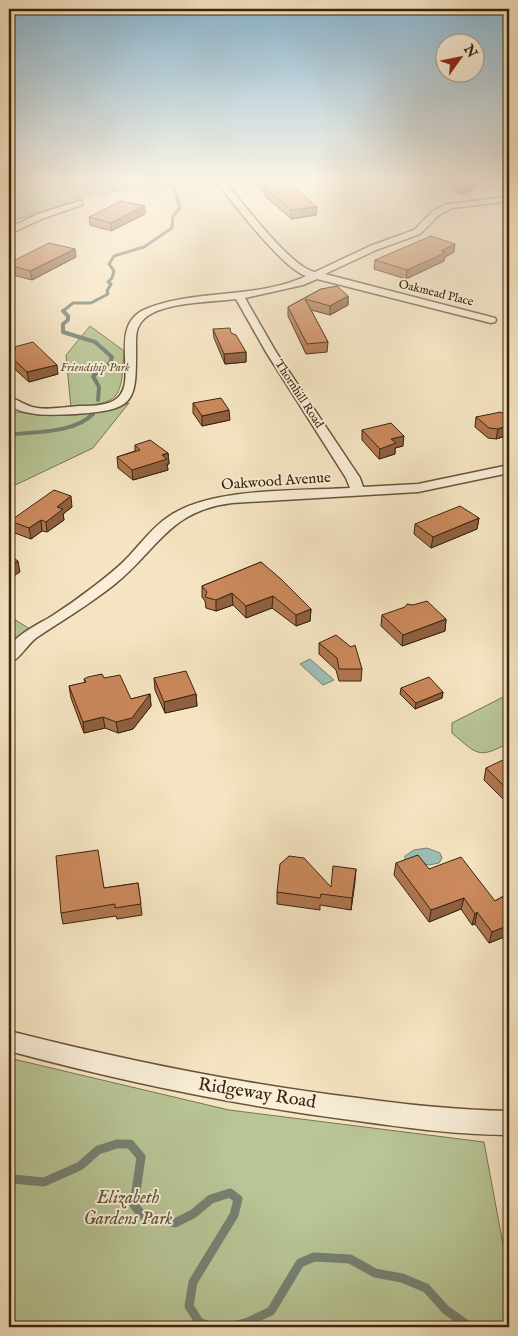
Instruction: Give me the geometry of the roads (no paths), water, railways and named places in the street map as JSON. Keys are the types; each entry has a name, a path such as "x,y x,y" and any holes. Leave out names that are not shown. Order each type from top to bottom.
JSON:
{"street":[{"name":"Oakmead Place","path":"272,242 299,270 316,276 339,280 491,320"},
{"path":"9,401 24,409 39,412 96,409 116,404 126,397 130,386 130,335 134,323 149,311 172,304 239,296 294,285 389,242"},
{"name":"Thornhill Road","path":"239,296 271,352 353,478 358,492"},
{"name":"Oakwood Avenue","path":"9,658 22,641 34,631 59,618 123,570 142,553 169,522 189,510 212,502 232,499 433,486 509,469"},
{"name":"Ridgeway Road","path":"9,1041 175,1081 253,1095 438,1120 509,1123"}],"water":[{"path":"310,659 334,680 323,685 300,664"},
{"path":"427,848 440,853 442,858 439,863 429,865 405,860 405,856 414,850"}],"waterway":[{"path":"98,400 99,387 93,376 110,363 112,357 95,342 63,332 63,324 68,320 68,316 63,311 73,303 91,303 108,294 107,291 111,284 108,282 112,278 114,271 109,264 114,256 144,247 151,242"},
{"path":"9,435 64,428 75,425 93,414"},
{"path":"9,1174 13,1179 44,1182 80,1166 98,1150 117,1144 130,1144 141,1157 134,1205 142,1215 175,1223 193,1214 211,1199 230,1193 238,1199 234,1215 193,1282 189,1306 199,1322 211,1327"},
{"path":"229,1327 248,1322 271,1311 300,1263 314,1257 350,1259 375,1273 402,1278 426,1288 446,1310 470,1327"}],"park label":[{"name":"Friendship Park","path":"95,367"},
{"name":"Elizabeth Gardens Park","path":"128,1208"}]}
